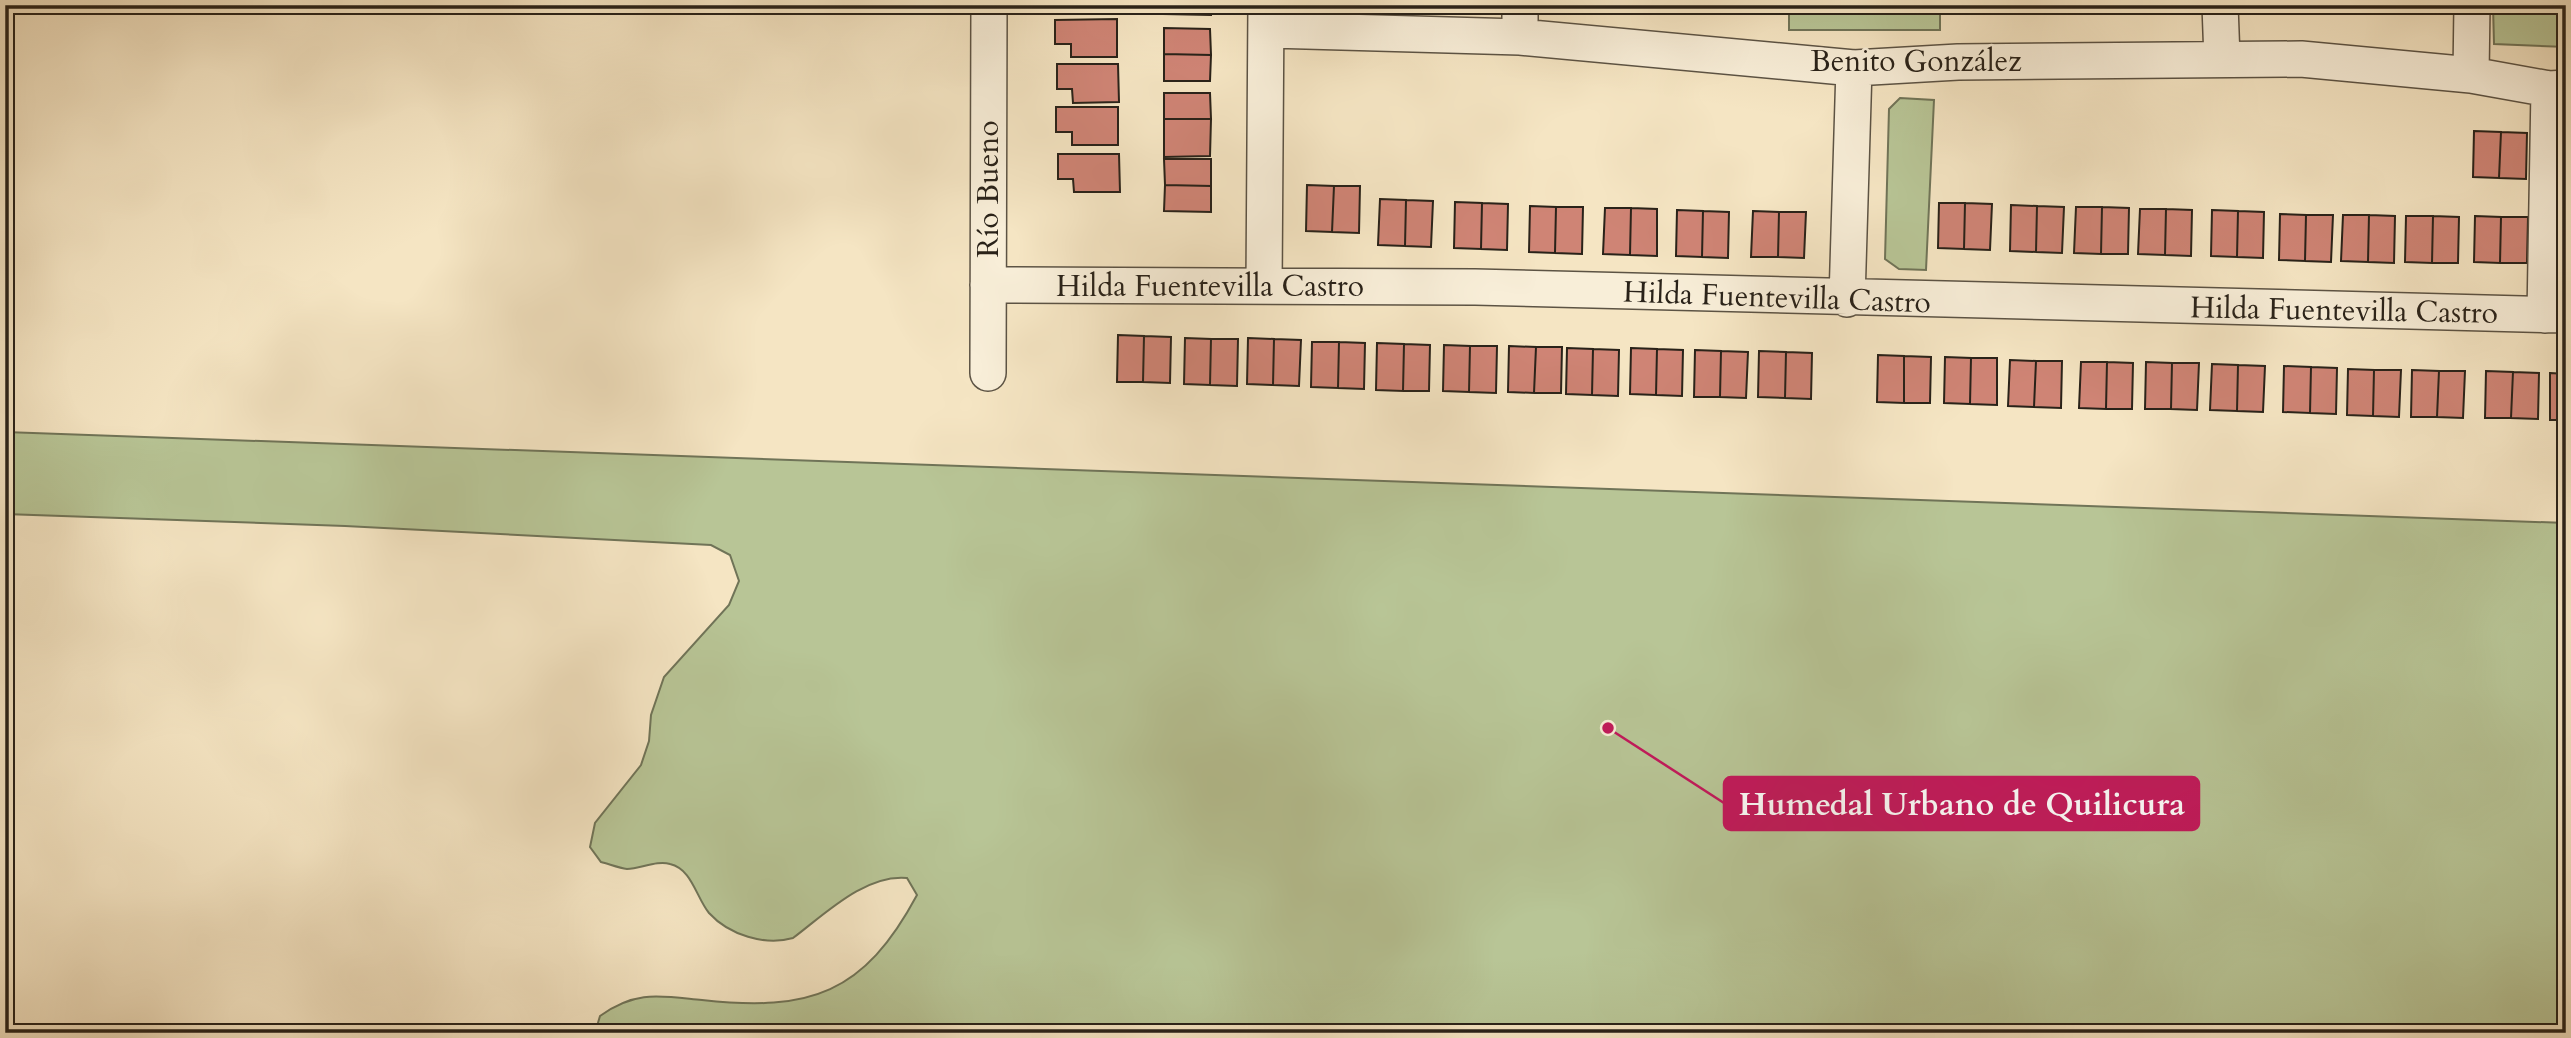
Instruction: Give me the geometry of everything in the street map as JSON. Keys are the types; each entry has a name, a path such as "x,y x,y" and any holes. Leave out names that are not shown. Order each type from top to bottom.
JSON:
{"street":[{"name":"Río Bueno","path":"988,373 989,5"},
{"path":"2220,5 2222,60"},
{"path":"2472,5 2472,75"},
{"path":"1264,286 1266,18"},
{"name":"Benito González","path":"1266,18 1520,21 1668,48 1854,68 1958,62 2301,59 2472,75 2557,88"},
{"path":"1847,299 1854,68"},
{"path":"2555,315 2557,88"},
{"name":"Hilda Fuentevilla Castro","path":"988,285 1475,287 1847,299 2555,315"}],"green space":[{"path":"1789,5 1940,5 1940,30 1789,30"},
{"path":"2493,5 2566,5 2566,47 2494,44"},
{"path":"1900,98 1934,100 1926,270 1899,269 1885,259 1889,109"},
{"path":"5,432 2566,523 2566,1033 595,1033 600,1016 637,998 661,996 740,1003 774,1003 804,998 830,989 854,975 876,955 897,928 917,895 907,878 876,882 832,907 793,938 771,941 737,933 717,921 704,907 689,877 677,867 660,863 632,869 621,868 601,862 590,847 595,823 641,765 649,741 651,715 664,677 729,605 739,581 730,555 711,545 345,526 5,514"}],"building":[{"path":"1071,5 1118,5 1118,13 1072,14"},
{"path":"1165,5 1211,5 1211,15 1164,14"},
{"path":"1682,5 1732,5 1732,12 1682,11"},
{"path":"2008,5 2058,5 2057,13 2008,11"},
{"path":"1117,19 1117,57 1071,57 1071,44 1055,44 1055,20"},
{"path":"1164,28 1210,29 1211,55 1164,54"},
{"path":"1164,54 1211,55 1210,81 1164,81"},
{"path":"1057,64 1118,64 1119,102 1073,103 1072,89 1057,89"},
{"path":"1164,93 1210,93 1211,119 1164,119"},
{"path":"1056,107 1118,107 1118,145 1072,145 1072,132 1056,132"},
{"path":"1164,119 1211,119 1210,156 1164,157"},
{"path":"2474,131 2501,132 2499,178 2473,177"},
{"path":"2501,132 2527,133 2526,179 2499,178"},
{"path":"1058,154 1119,154 1120,192 1074,192 1073,179 1058,179"},
{"path":"1164,159 1211,159 1211,186 1165,185"},
{"path":"1165,185 1211,186 1211,212 1164,211"},
{"path":"1307,185 1334,186 1332,232 1306,231"},
{"path":"1334,186 1360,186 1359,233 1332,232"},
{"path":"1380,199 1406,200 1405,246 1378,245"},
{"path":"1406,200 1433,201 1431,247 1405,246"},
{"path":"1455,202 1482,203 1481,249 1454,248"},
{"path":"1482,203 1508,204 1507,250 1481,249"},
{"path":"1939,203 1965,203 1964,249 1938,248"},
{"path":"1965,203 1992,204 1990,250 1964,249"},
{"path":"2011,205 2037,206 2036,252 2010,251"},
{"path":"1530,206 1556,207 1555,253 1529,252"},
{"path":"2037,206 2064,207 2062,253 2036,252"},
{"path":"1556,207 1583,207 1582,254 1555,253"},
{"path":"2076,207 2102,207 2101,254 2074,253"},
{"path":"2102,207 2129,208 2128,254 2101,254"},
{"path":"1605,208 1631,208 1630,255 1603,254"},
{"path":"1631,208 1657,209 1657,256 1630,255"},
{"path":"2140,209 2166,209 2165,255 2138,254"},
{"path":"2166,209 2192,210 2191,256 2165,255"},
{"path":"1677,210 1703,211 1702,257 1676,256"},
{"path":"2212,210 2238,211 2237,257 2211,256"},
{"path":"1703,211 1729,212 1728,258 1702,257"},
{"path":"1753,211 1779,212 1778,257 1751,257"},
{"path":"2238,211 2264,212 2263,258 2237,257"},
{"path":"1779,212 1806,212 1804,258 1778,257"},
{"path":"2280,214 2306,215 2305,261 2279,260"},
{"path":"2306,215 2333,215 2331,262 2305,261"},
{"path":"2343,215 2369,215 2368,262 2341,261"},
{"path":"2369,215 2395,216 2394,263 2368,262"},
{"path":"2406,216 2433,216 2432,263 2405,262"},
{"path":"2433,216 2459,217 2458,263 2432,263"},
{"path":"2475,216 2501,217 2500,263 2474,262"},
{"path":"2501,217 2528,217 2527,263 2500,263"},
{"path":"1118,335 1144,336 1143,382 1117,382"},
{"path":"1144,336 1171,337 1170,383 1143,382"},
{"path":"1185,338 1211,339 1210,385 1184,384"},
{"path":"1248,338 1274,339 1273,385 1247,384"},
{"path":"1211,339 1238,339 1237,386 1210,385"},
{"path":"1274,339 1301,340 1299,386 1273,385"},
{"path":"1312,342 1339,342 1338,388 1311,387"},
{"path":"1339,342 1365,343 1364,389 1338,388"},
{"path":"1377,343 1404,344 1403,391 1376,390"},
{"path":"1404,344 1430,345 1429,391 1403,391"},
{"path":"1444,345 1470,346 1469,392 1443,391"},
{"path":"1470,346 1497,346 1496,393 1469,392"},
{"path":"1509,346 1536,347 1534,393 1508,392"},
{"path":"1536,347 1562,347 1561,393 1534,393"},
{"path":"1567,348 1593,349 1592,395 1566,394"},
{"path":"1631,348 1657,349 1656,395 1630,394"},
{"path":"1593,349 1619,350 1618,396 1592,395"},
{"path":"1657,349 1683,350 1682,396 1656,395"},
{"path":"1695,350 1721,351 1720,397 1694,397"},
{"path":"1721,351 1748,352 1746,398 1720,397"},
{"path":"1759,351 1786,352 1785,398 1758,397"},
{"path":"1786,352 1812,353 1811,399 1785,398"},
{"path":"1878,355 1904,356 1904,403 1877,402"},
{"path":"1904,356 1931,357 1930,403 1904,403"},
{"path":"1945,357 1971,358 1970,404 1944,403"},
{"path":"1971,358 1997,358 1997,405 1970,404"},
{"path":"2010,360 2036,361 2034,407 2008,406"},
{"path":"2036,361 2062,361 2061,408 2034,407"},
{"path":"2081,362 2107,362 2106,409 2079,408"},
{"path":"2107,362 2133,363 2132,409 2106,409"},
{"path":"2146,362 2172,363 2171,409 2145,409"},
{"path":"2172,363 2199,363 2197,410 2171,409"},
{"path":"2212,364 2238,365 2237,411 2210,410"},
{"path":"2238,365 2265,366 2263,412 2237,411"},
{"path":"2284,366 2311,367 2310,413 2283,412"},
{"path":"2311,367 2337,368 2336,414 2310,413"},
{"path":"2348,369 2374,370 2373,416 2347,415"},
{"path":"2374,370 2401,370 2399,417 2373,416"},
{"path":"2412,370 2439,371 2437,417 2411,417"},
{"path":"2439,371 2465,371 2463,418 2437,417"},
{"path":"2486,371 2513,372 2511,418 2485,418"},
{"path":"2513,372 2539,373 2538,419 2511,418"},
{"path":"2550,373 2566,374 2566,420 2550,420"}],"place":[{"name":"Humedal Urbano de Quilicura","path":"1608,728"}]}
